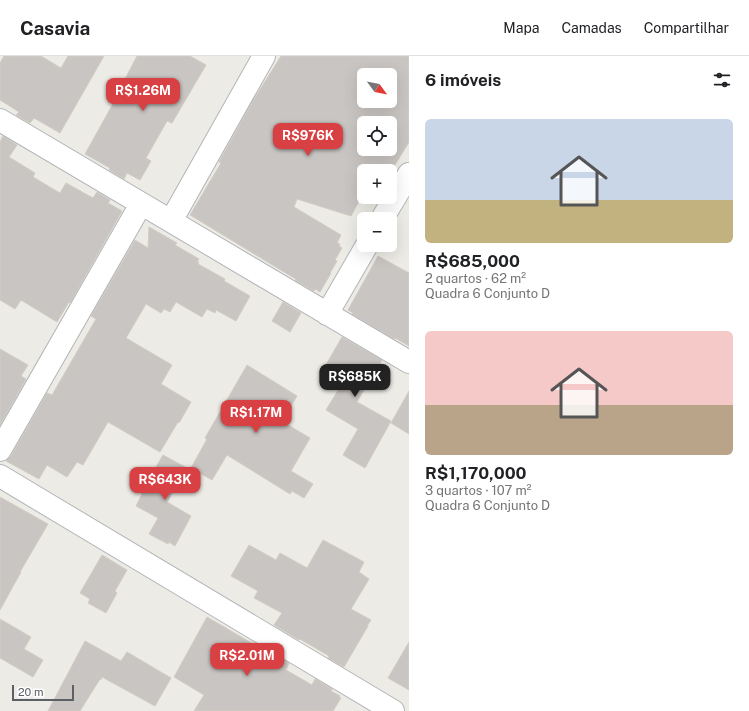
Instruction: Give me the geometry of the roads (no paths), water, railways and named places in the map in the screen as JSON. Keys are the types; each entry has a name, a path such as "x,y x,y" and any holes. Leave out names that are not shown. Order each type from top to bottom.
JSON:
{"street":[{"path":"171,221 264,56"},
{"path":"0,120 409,362"},
{"path":"386,212 409,174"},
{"path":"0,450 142,204"},
{"path":"327,314 363,252"},
{"path":"0,476 393,711"}]}
